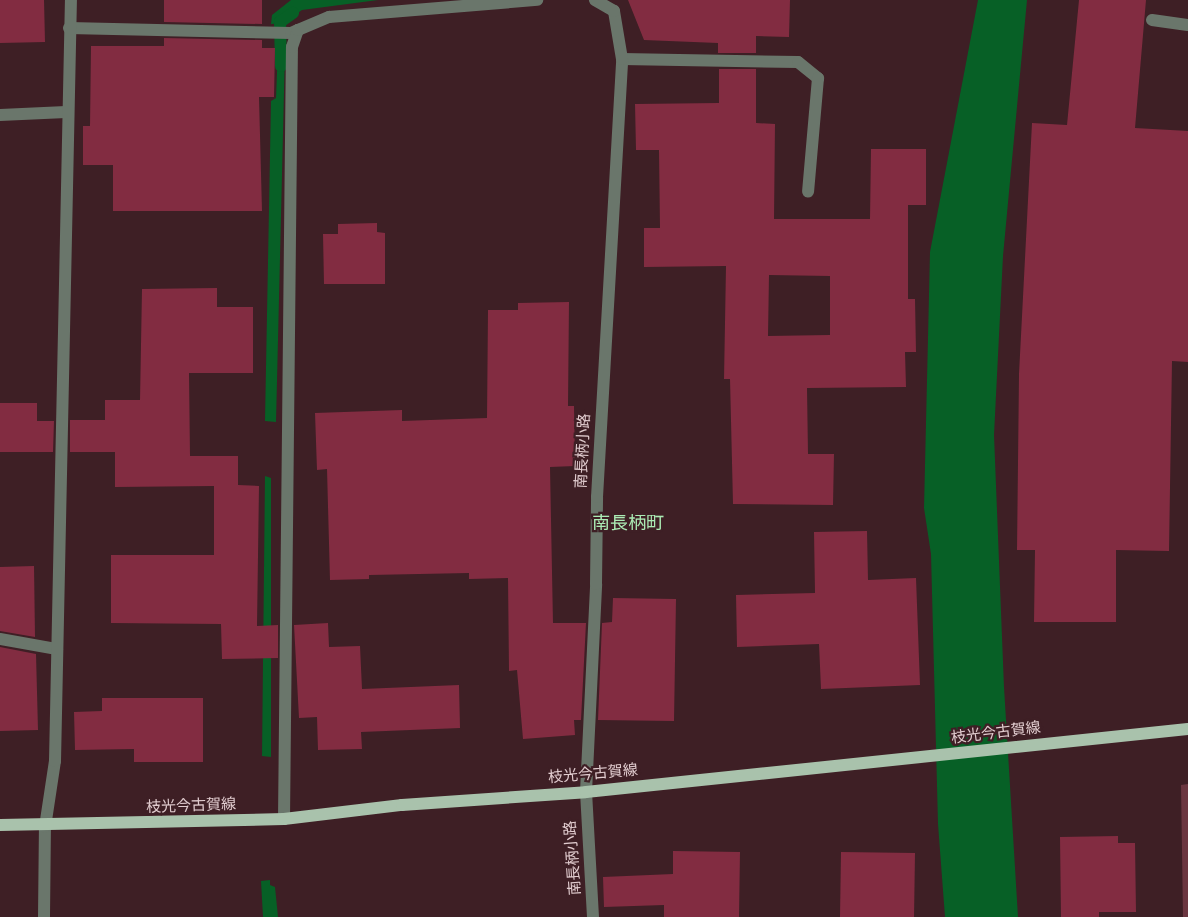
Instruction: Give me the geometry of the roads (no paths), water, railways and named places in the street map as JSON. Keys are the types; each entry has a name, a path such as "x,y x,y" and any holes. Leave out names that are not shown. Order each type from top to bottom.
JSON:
{"main road":[{"name":"枝光今古賀線","path":"0,826 46,827 284,819 402,805 586,792 1188,729"}],"street":[{"path":"44,917 46,827 55,761 66,112 71,0"},
{"path":"69,28 266,33 294,31 330,17 537,0"},
{"name":"南長柄小路","path":"594,917 586,792 596,584 596,497 622,59 614,11 595,0"},
{"path":"1152,20 1188,24"},
{"path":"284,819 292,47 294,31"},
{"path":"622,59 798,62 818,78 808,192"},
{"path":"0,115 66,112"},
{"path":"0,639 57,649"}],"waterway":[{"path":"281,66 280,22 293,13"}],"district":[{"name":"南長柄町","path":"628,524"}]}
